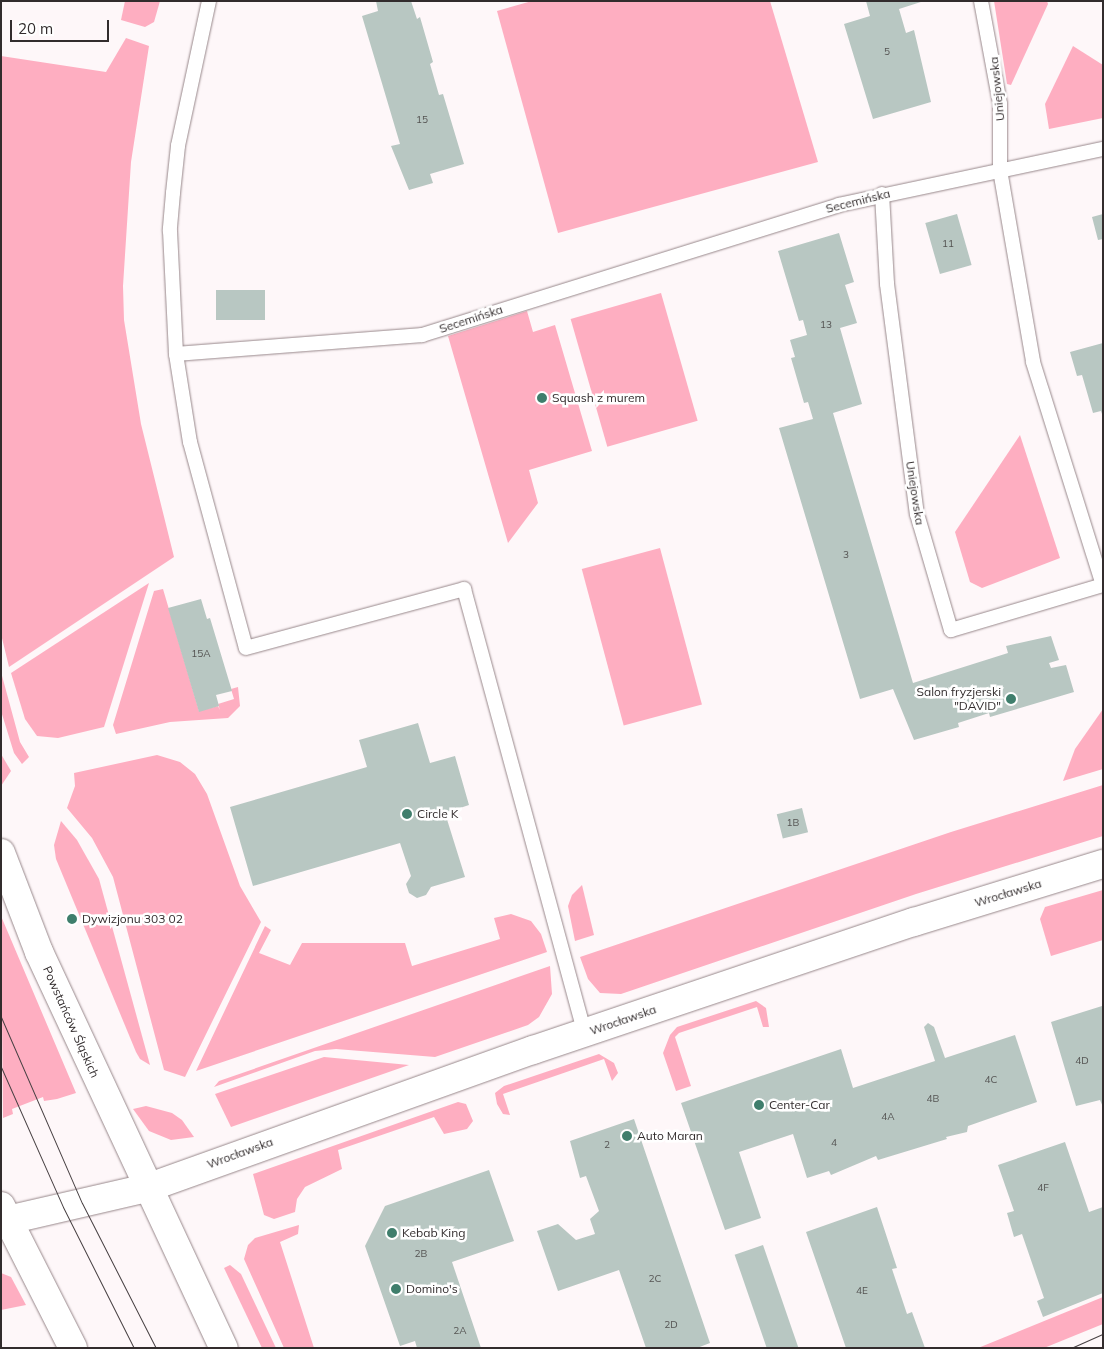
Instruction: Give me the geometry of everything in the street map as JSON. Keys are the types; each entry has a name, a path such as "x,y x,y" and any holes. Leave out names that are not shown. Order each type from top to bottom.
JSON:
{"street":[{"name":"Powstańców Śląskich","path":"1,853 39,952 147,1188 224,1348"},
{"name":"Wrocławska","path":"147,1188 585,1033 914,922 1103,864"},
{"path":"73,1348 4,1213 147,1188"}],"lane":[{"path":"209,1 178,146 173,193 170,231 176,354 190,442 246,648 464,589 585,1033"},
{"name":"Uniejowska","path":"882,194 887,284 917,514 951,630 1103,585 1033,362 1000,170 1000,104 981,1"},
{"name":"Secemińska","path":"176,354 422,335 704,246 882,194 1103,149"}],"shaded area":[{"path":"125,1 160,1 154,22 145,27 121,20"},
{"path":"532,1 770,1 818,162 558,233 497,11"},
{"path":"994,1 1047,1 1048,4 1011,85 1007,84"},
{"path":"126,38 149,46 131,162 123,286 124,320 141,424 174,557 9,667 1,634 1,56 106,72"},
{"path":"1073,46 1103,65 1103,118 1049,129 1045,104"},
{"path":"661,293 698,421 607,447 571,319"},
{"path":"527,311 533,332 555,325 592,451 529,470 538,503 508,543 448,336"},
{"path":"1020,435 1060,558 982,588 970,582 955,532"},
{"path":"660,548 702,704 624,725 582,569"},
{"path":"149,583 104,727 58,738 37,736 25,719 11,673"},
{"path":"163,589 199,711 218,706 220,710 218,704 234,699 231,689 238,687 240,706 228,718 170,722 116,734 113,725 154,591"},
{"path":"1,672 20,742 29,757 22,764 14,753 1,711"},
{"path":"1103,709 1103,769 1063,781 1075,749"},
{"path":"1,754 11,771 1,786"},
{"path":"157,755 180,762 195,774 207,794 240,886 261,922 185,1077 164,1070 113,877 92,838 67,808 75,786 74,773"},
{"path":"1103,785 1103,836 916,894 621,994 600,993 588,979 580,957 951,832"},
{"path":"61,821 77,840 99,879 150,1065 140,1059 136,1052 56,859 54,845"},
{"path":"582,885 594,935 575,941 568,906 572,895"},
{"path":"1103,890 1103,940 1051,956 1040,919 1045,907"},
{"path":"511,914 531,921 541,934 547,952 196,1071 265,926 271,930 259,953 290,965 302,943 405,943 412,966 500,939 494,918"},
{"path":"1,916 76,1093 44,1101 43,1097 12,1109 13,1114 3,1118"},
{"path":"550,966 552,994 539,1017 528,1025 435,1057 336,1049 315,1051 214,1087 219,1081"},
{"path":"756,1001 766,1008 769,1027 763,1027 757,1007 679,1033 675,1037 691,1086 676,1091 663,1053 670,1035 677,1027"},
{"path":"599,1054 614,1063 618,1073 612,1081 604,1059 503,1094 510,1115 503,1114 497,1104 495,1093 504,1086"},
{"path":"324,1057 409,1065 231,1127 215,1094"},
{"path":"458,1102 466,1104 473,1121 467,1129 444,1134 434,1117 338,1150 342,1169 305,1187 297,1199 295,1212 274,1219 264,1215 253,1174"},
{"path":"146,1106 172,1113 182,1120 194,1137 171,1140 149,1131 133,1109"},
{"path":"299,1225 298,1234 280,1242 314,1348 284,1348 244,1259 248,1245 255,1238"},
{"path":"230,1265 241,1274 276,1348 262,1348 224,1268"},
{"path":"1,1273 11,1277 26,1305 1,1310"},
{"path":"1103,1297 1103,1324 1044,1348 978,1348"}],"building":[{"path":"376,1 411,1 417,19 420,17 433,62 430,64 439,95 443,94 464,164 430,174 433,183 409,190 391,146 400,144 362,16 378,11"},
{"path":"866,1 924,1 899,9 906,33 914,30 931,102 873,119 844,24 870,16"},
{"path":"957,214 972,265 940,274 925,223"},
{"path":"1103,214 1103,239 1098,240 1092,217"},
{"path":"839,233 854,282 845,285 857,323 840,328 862,404 833,413 913,683 1008,653 1006,646 1051,636 1059,660 1049,663 1051,668 1066,665 1074,692 990,717 989,713 958,723 959,727 914,740 893,689 860,699 779,428 813,419 808,402 804,403 791,358 795,357 790,340 807,335 803,320 799,321 778,251"},
{"path":"216,290 265,290 265,320 216,320"},
{"path":"1103,343 1102,414 1101,411 1093,413 1082,375 1077,376 1070,352"},
{"path":"201,599 207,619 210,618 232,691 216,695 219,706 199,712 168,608"},
{"path":"418,723 430,763 455,756 469,805 445,813 465,877 431,887 426,895 417,898 409,893 406,884 411,876 400,843 253,886 230,807 367,767 359,740"},
{"path":"802,808 808,832 783,839 777,814"},
{"path":"1102,1006 1103,1107 1100,1100 1076,1106 1051,1022"},
{"path":"928,1023 934,1027 945,1058 1015,1035 1037,1102 968,1126 967,1132 946,1137 947,1139 878,1160 876,1156 831,1175 829,1171 807,1178 793,1134 739,1152 761,1218 725,1230 681,1103 841,1049 853,1088 935,1061 924,1027"},
{"path":"634,1119 710,1343 697,1348 646,1348 619,1270 558,1291 537,1231 558,1224 576,1240 595,1234 590,1219 599,1211 586,1176 580,1178 570,1141"},
{"path":"1065,1142 1089,1212 1103,1207 1103,1293 1043,1317 1037,1301 1044,1298 1022,1234 1014,1237 1007,1213 1014,1211 998,1165"},
{"path":"489,1170 514,1241 452,1262 481,1348 417,1348 415,1341 400,1346 365,1246 385,1206"},
{"path":"877,1207 897,1268 892,1269 907,1314 912,1312 925,1348 846,1348 806,1232"},
{"path":"763,1245 798,1348 767,1348 735,1255"}],"tram line":[{"path":"1,1017 82,1203 156,1348"},
{"path":"1,1067 63,1207 134,1348"},
{"path":"1071,1348 1103,1334"}],"place":[{"name":"Squash z murem","path":"542,398"},
{"name":"Salon fryzjerski \"DAVID\"","path":"1011,699"},
{"name":"Circle K","path":"407,814"},
{"name":"Dywizjonu 303 02","path":"72,919"},
{"name":"Center-Car","path":"759,1105"},
{"name":"Auto Maran","path":"627,1136"},
{"name":"Kebab King","path":"392,1233"},
{"name":"Domino's","path":"396,1289"}]}
